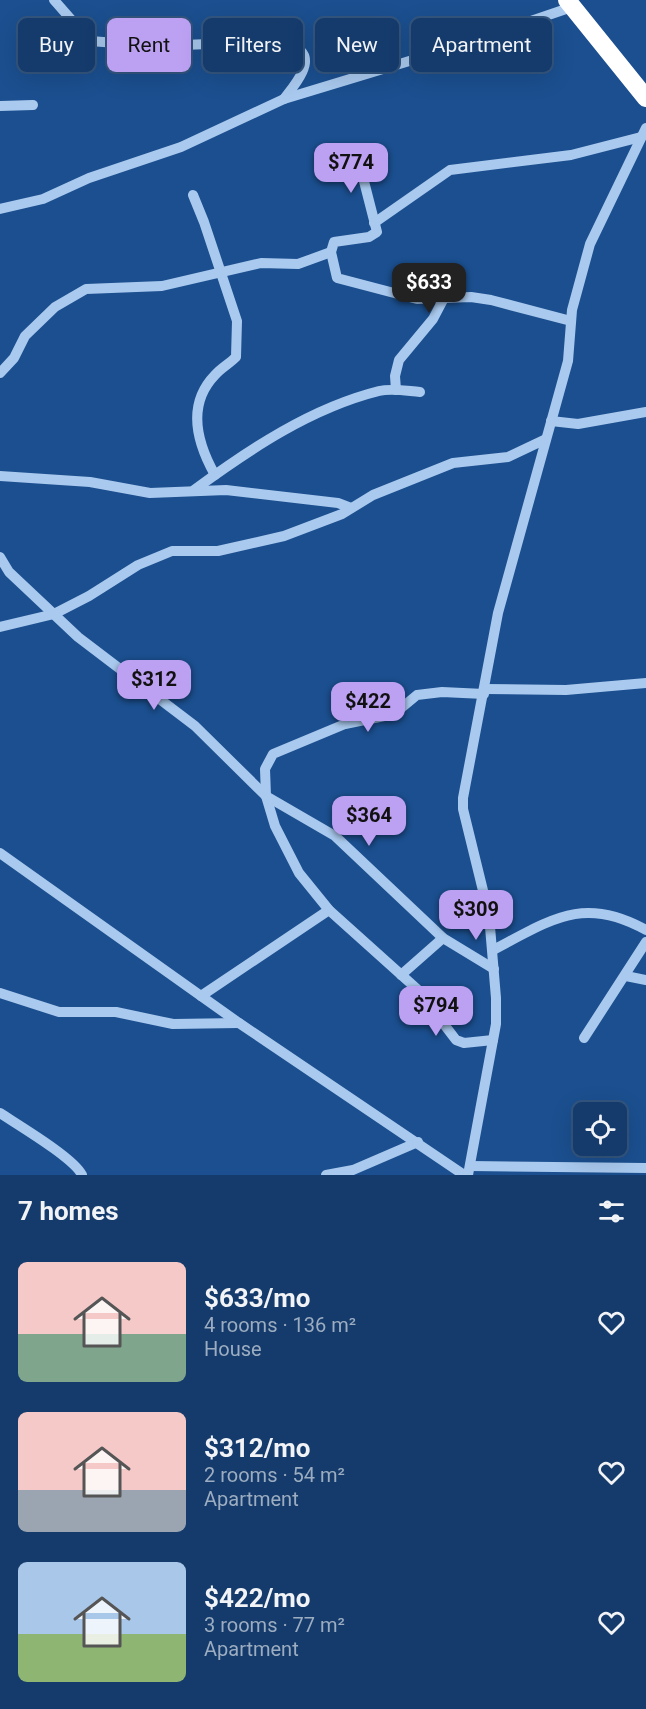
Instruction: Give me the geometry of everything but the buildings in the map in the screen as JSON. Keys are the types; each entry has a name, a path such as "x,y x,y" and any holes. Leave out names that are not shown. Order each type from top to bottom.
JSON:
{"highway":[{"path":"570,3 646,98"}],"street":[{"path":"54,0 90,41 156,46 209,44 264,51 301,51 305,58 301,75 284,99"},
{"path":"0,209 43,198 89,178 181,147 284,99 439,52 570,3"},
{"path":"0,106 33,105"},
{"path":"374,224 450,170 572,155 644,132"},
{"path":"467,1172 492,1040 496,998 489,915 463,809 498,613 568,361 571,321 590,244 644,132"},
{"path":"358,158 375,235 339,239 333,242 331,252 335,273 342,281 417,299 443,300 471,297 492,300 571,321"},
{"path":"193,195 204,222 239,333 236,357 215,374 199,399 198,437 215,475"},
{"path":"0,373 14,358 25,336 55,307 78,292 93,287 162,286 261,263 298,264 331,252"},
{"path":"396,390 395,376 399,360 434,319 443,300"},
{"path":"194,490 262,442 329,409 380,391 420,392"},
{"path":"550,421 578,424 646,412"},
{"path":"0,627 54,614 138,566 172,551 218,551 275,538 316,525 373,495 453,463 508,457 546,439"},
{"path":"0,476 90,482 150,493 226,490 338,503 351,508"},
{"path":"0,557 9,572 78,637 195,726 266,796 335,836 443,938 494,969"},
{"path":"492,1040 464,1043 456,1040 417,989 329,910 291,859 275,826 266,796 265,769 273,754 345,724 394,714 417,695 442,692 566,690 646,683"},
{"path":"0,853 239,1023 417,1142 467,1172 646,1168"},
{"path":"201,996 329,910"},
{"path":"493,950 547,922 585,910 605,912 646,930"},
{"path":"401,975 443,938"},
{"path":"584,1038 646,942"},
{"path":"626,976 646,980"},
{"path":"0,993 58,1012 116,1012 173,1024 239,1023"},
{"path":"0,1113 61,1155 79,1169 82,1175"},
{"path":"326,1175 353,1170 417,1142"}]}
